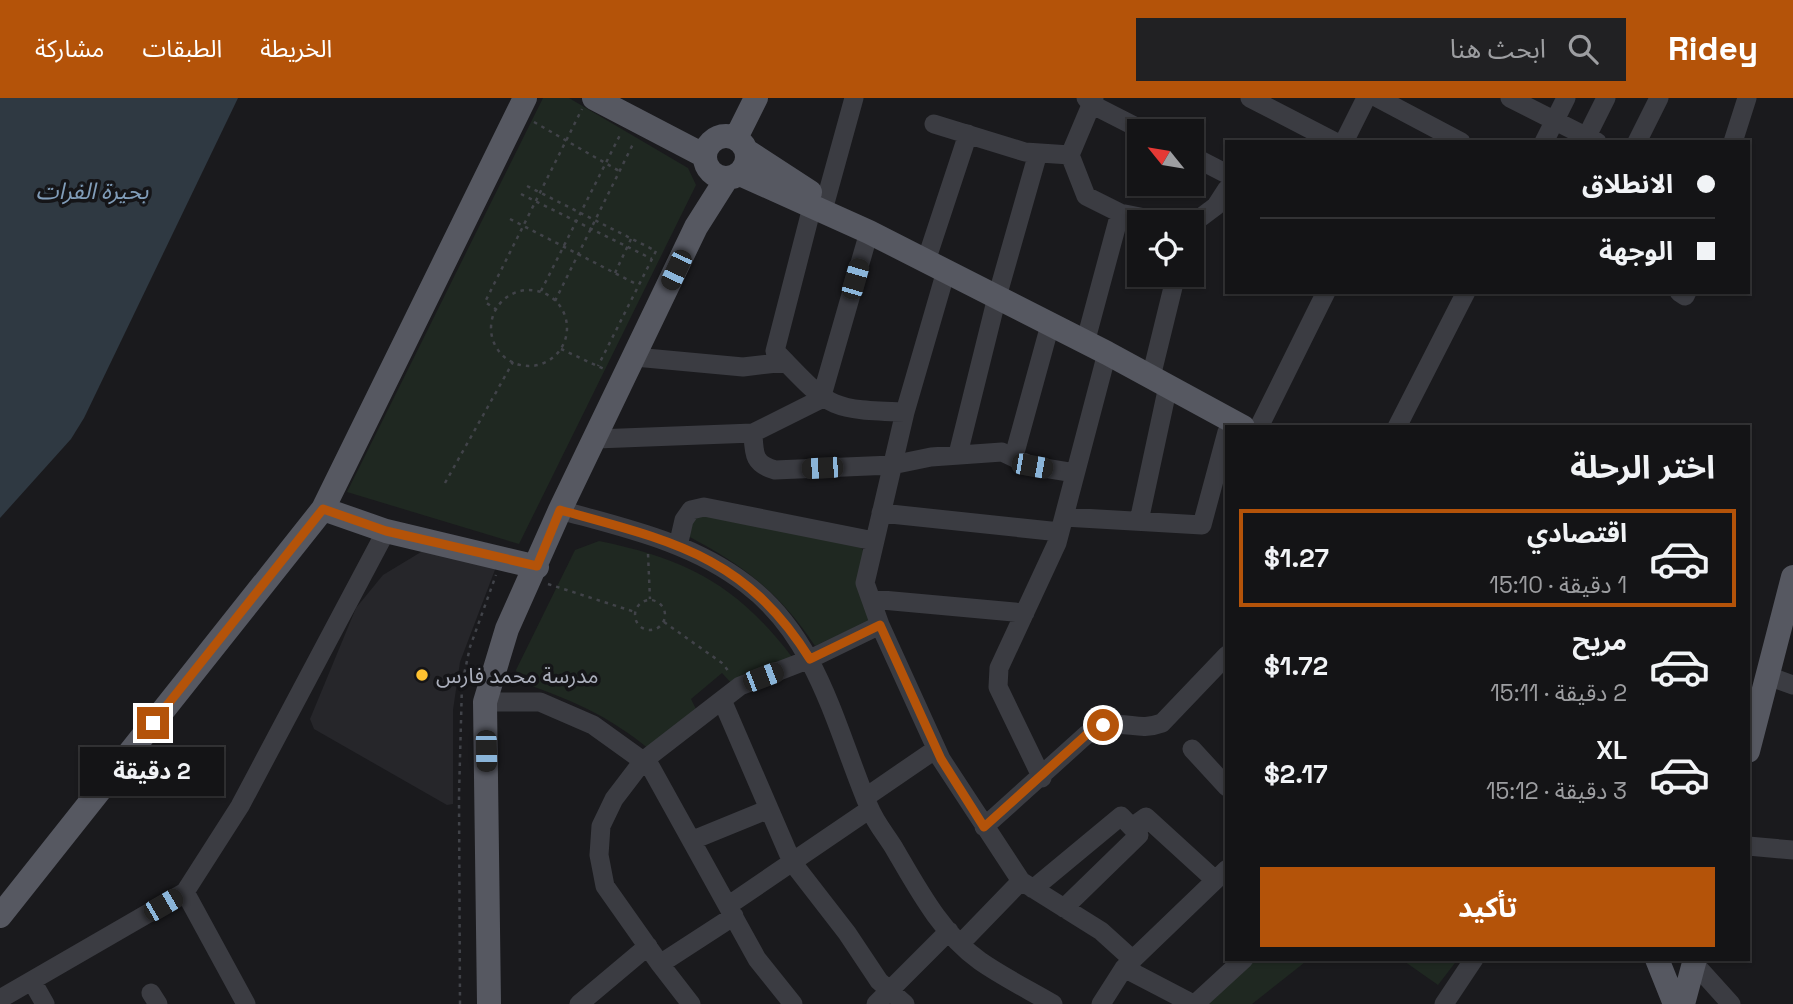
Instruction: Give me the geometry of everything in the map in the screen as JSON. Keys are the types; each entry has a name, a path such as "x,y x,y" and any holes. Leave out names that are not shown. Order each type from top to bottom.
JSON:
{"main road":[{"path":"489,1004 485,702 507,629 560,510 696,227 725,158 756,98"},
{"path":"589,102 635,112 1160,381 1229,425"},
{"path":"0,916 323,509 528,109"},
{"path":"323,509 386,531 534,573"},
{"path":"1750,744 1793,577"},
{"path":"1658,961 1675,1004"},
{"path":"1683,1004 1694,961"}],"street":[{"path":"854,98 775,351 821,399 837,407 905,412"},
{"path":"1250,98 1331,140"},
{"path":"1345,140 1366,98"},
{"path":"1378,98 1457,140"},
{"path":"1510,98 1592,139 1606,98"},
{"path":"1545,140 1566,98"},
{"path":"1638,140 1659,98"},
{"path":"1734,140 1747,98"},
{"path":"1127,121 1090,100 1070,155 1086,196 1127,214"},
{"path":"934,124 1038,153 1070,155"},
{"path":"968,134 865,583 880,625 936,748 984,827 1027,885 1101,931 1128,964 1194,1004 1242,961"},
{"path":"958,454 997,298 1038,153"},
{"path":"1204,162 1225,173"},
{"path":"1204,215 1216,206 1225,192"},
{"path":"1042,778 998,687 999,668 1062,525 1075,473 1120,213"},
{"path":"596,439 753,433 821,399 869,232"},
{"path":"1139,521 1174,287"},
{"path":"1260,425 1325,294"},
{"path":"1398,425 1461,294"},
{"path":"1014,456 1050,325"},
{"path":"629,368 743,367 786,362"},
{"path":"753,433 754,457 759,464 775,470 892,465 958,454 1002,452 1032,466 1075,473"},
{"path":"881,513 1062,525 1139,521 1202,525 1225,450"},
{"path":"678,546 684,520 691,510 704,507 874,541"},
{"path":"560,510 648,535 708,559 746,584 778,612 810,659 840,726 868,803 927,904 979,960 1053,1004"},
{"path":"0,999 185,892 240,806 386,531"},
{"path":"871,599 1025,613"},
{"path":"691,1004 605,887 599,855 601,826 614,799 643,761 740,687 810,659 880,625"},
{"path":"984,827 1042,778 1086,735 1103,725 1121,722 1150,727 1161,723 1225,657"},
{"path":"1768,676 1793,685"},
{"path":"722,700 792,862 882,997 905,1004"},
{"path":"485,702 540,702 593,724 650,766 757,959 793,1004"},
{"path":"660,964 936,748"},
{"path":"1192,749 1225,785"},
{"path":"693,840 769,809"},
{"path":"882,997 955,937 1121,816 1139,835 1064,908"},
{"path":"1101,1004 1128,964 1221,875 1146,817 1132,827"},
{"path":"1750,846 1793,850"},
{"path":"185,892 246,1004"},
{"path":"579,1004 648,946"},
{"path":"1444,1004 1473,961"},
{"path":"1694,961 1731,1004"},
{"path":"32,981 45,1004"}],"path":[{"path":"497,310 485,302 566,141 589,102"},
{"path":"528,109 566,141 619,171"},
{"path":"541,293 606,163 635,112"},
{"path":"555,301 619,171 635,112"},
{"path":"527,186 656,251 598,366"},
{"path":"521,194 652,259"},
{"path":"510,219 639,285"},
{"path":"615,273 631,239"},
{"path":"522,291 541,293 555,301 564,313 567,325 561,349 543,364 531,366 513,362 499,351 493,340 492,328 497,310 510,296 522,291"},
{"path":"561,349 598,366 629,368"},
{"path":"446,483 513,362"},
{"path":"648,535 650,600"},
{"path":"534,573 635,612"},
{"path":"650,600 663,607 664,622 653,630 643,629 636,622 635,612 640,603 650,600"},
{"path":"664,622 722,663 740,687"}],"shaded area":[{"path":"543,98 569,98 688,168 696,185 519,544 347,492"},
{"path":"694,512 857,541 864,552 873,619 815,646 788,611 759,582 726,558 688,536"},
{"path":"599,541 659,557 708,579 751,611 792,657 732,684 722,673 691,699 698,713 653,752 589,710 518,681 516,670 575,550"},
{"path":"426,549 496,567 460,662 453,710 453,804 447,805 314,729 310,719 356,608 383,575"},
{"path":"1249,961 1306,961 1252,1004 1208,1004"},
{"path":"1404,961 1456,961 1438,985"}],"water":[{"name":"بحيرة الفرات","path":"0,98 238,98 84,418 71,439 0,518"}],"place":[{"name":"مدرسة محمد فارس","path":"422,675"}],"route":[{"path":"153,723 323,509 386,531 537,566 560,510 662,538 708,559 746,584 778,612 810,659 880,625 941,759 984,827 1042,778 1086,735 1103,725"}]}
